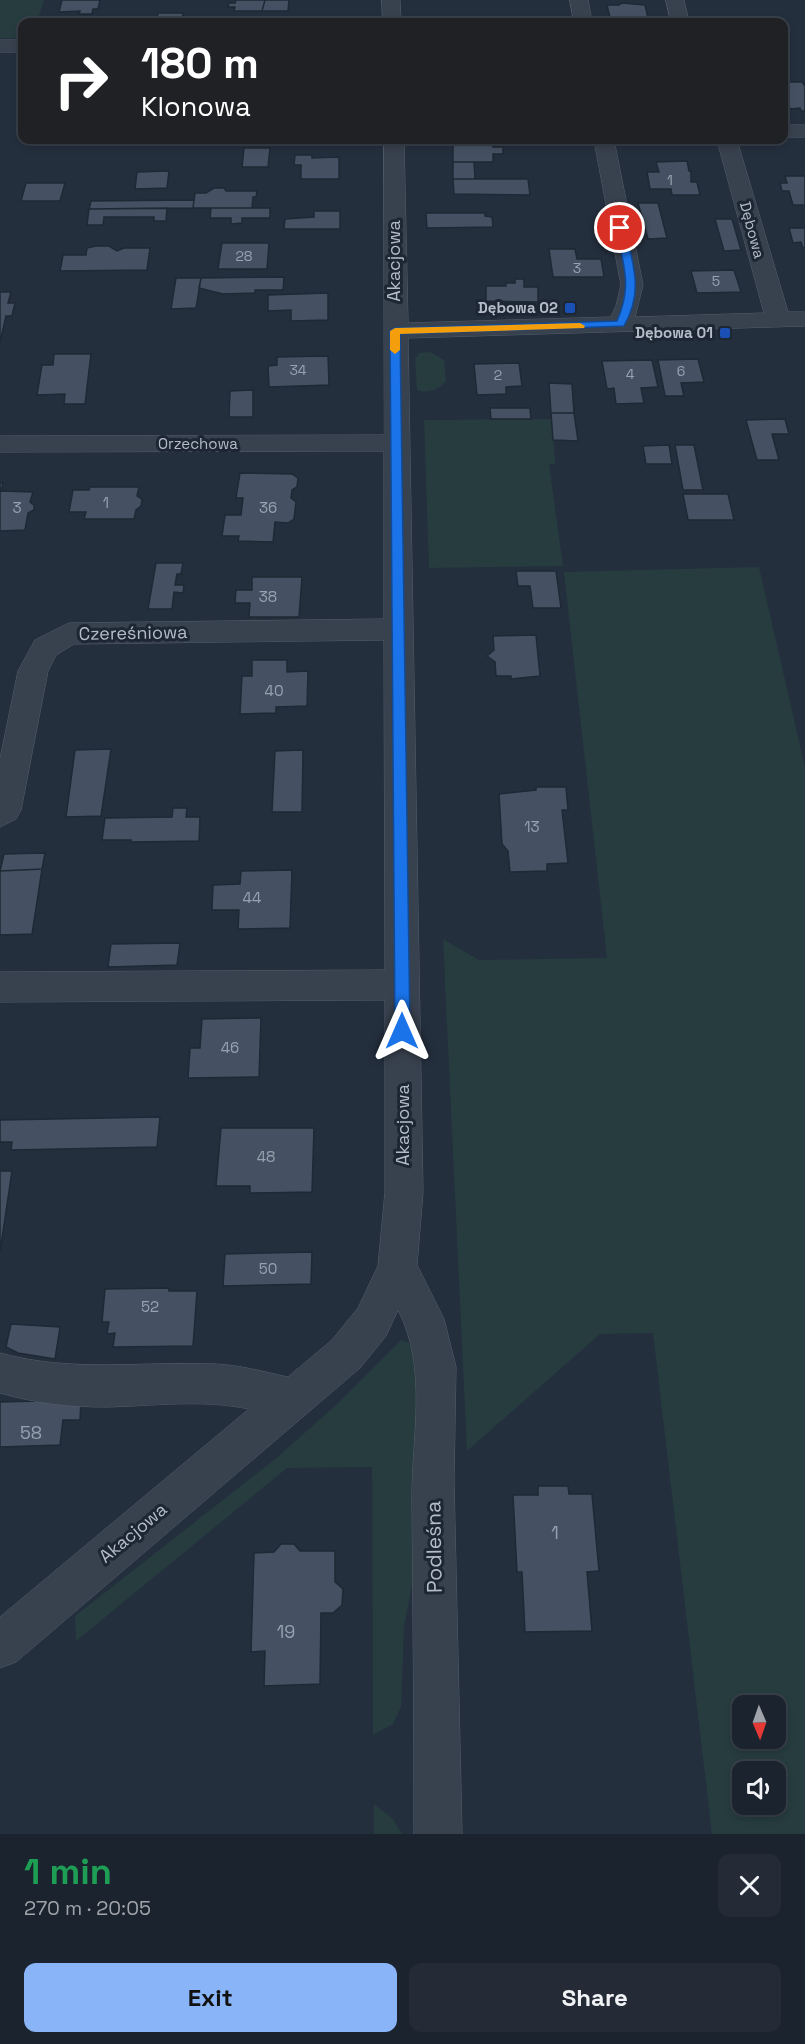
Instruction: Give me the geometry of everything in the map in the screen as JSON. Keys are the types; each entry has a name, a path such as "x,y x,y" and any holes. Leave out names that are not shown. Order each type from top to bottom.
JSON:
{"street":[{"path":"391,0 392,18"},
{"path":"579,0 582,18"},
{"path":"675,0 679,18"},
{"path":"0,46 18,46"},
{"path":"788,131 805,130"},
{"name":"Akacjowa","path":"0,1646 346,1354 372,1323 397,1268 404,1192 394,144"},
{"path":"605,144 632,285 628,306 620,324"},
{"name":"Dębowa","path":"728,144 778,320"},
{"path":"395,331 805,319"},
{"name":"Orzechowa","path":"0,444 396,444"},
{"name":"Czereśniowa","path":"0,814 5,810 33,671 45,648 69,634 399,629"},
{"path":"0,987 402,986"},
{"name":"Podleśna","path":"397,1268 424,1319 436,1367 433,1480 438,1834"},
{"path":"0,1372 21,1381 71,1385 217,1384 292,1398"}],"green space":[{"path":"0,0 44,0 38,18 18,18 18,38 0,38"},
{"path":"430,352 444,360 446,381 440,387 425,392 417,390 415,359 419,353"},
{"path":"552,419 555,464 549,464 563,566 429,568 424,420"},
{"path":"759,567 805,767 805,1834 712,1834 653,1333 600,1334 467,1451 443,939 479,960 607,958 564,572"},
{"path":"401,1340 409,1343 417,1365 416,1563 404,1627 401,1707 393,1724 373,1735 372,1467 287,1468 76,1641 75,1616 274,1460 335,1406"},
{"path":"374,1804 393,1819 402,1834 374,1834"}],"building":[{"path":"62,0 100,0 98,9 93,9 92,14 79,14 80,11 59,12"},
{"path":"236,0 265,0 262,11 234,11 235,7 228,7 229,3 235,3"},
{"path":"265,0 289,0 288,11 262,11"},
{"path":"622,3 645,5 648,18 610,18 607,5"},
{"path":"158,13 183,13 182,18 157,18"},
{"path":"788,82 802,82 805,86 805,111 801,111 800,108 790,109"},
{"path":"453,144 493,144 493,147 503,147 503,154 493,154 493,162 453,162"},
{"path":"244,148 270,148 268,167 242,167"},
{"path":"295,155 312,155 312,158 339,157 339,179 301,179 301,165 294,165"},
{"path":"687,161 689,171 691,171 691,182 697,182 700,195 672,195 671,189 650,189 647,172 659,172 656,162"},
{"path":"453,162 474,162 475,179 453,179"},
{"path":"169,171 167,188 135,189 137,172"},
{"path":"785,176 805,176 805,205 793,205 789,191 782,191 780,183 787,183"},
{"path":"453,179 528,179 530,195 454,194"},
{"path":"26,183 65,183 60,201 21,201"},
{"path":"214,188 224,188 226,191 257,191 256,197 253,197 252,208 193,208 195,193 206,193"},
{"path":"194,200 193,208 89,209 91,201"},
{"path":"638,203 658,203 667,238 648,239"},
{"path":"167,208 166,221 154,221 154,217 104,217 103,225 87,225 89,209"},
{"path":"211,208 270,208 270,218 242,218 242,223 231,224 231,218 210,218"},
{"path":"314,211 340,211 340,229 284,229 285,219 314,217"},
{"path":"426,213 485,213 485,216 492,217 493,227 427,228"},
{"path":"715,219 732,219 741,250 724,251"},
{"path":"789,228 805,228 805,248 801,242 793,243"},
{"path":"222,243 269,243 267,269 218,269"},
{"path":"109,246 117,251 124,248 150,248 147,270 60,271 63,255 86,255 87,248"},
{"path":"549,249 575,249 577,259 601,259 604,277 553,277"},
{"path":"734,270 741,292 697,293 691,271"},
{"path":"284,277 283,290 255,290 255,293 223,294 199,288 201,278"},
{"path":"176,278 201,278 196,308 171,309"},
{"path":"515,279 524,279 524,287 538,287 538,302 486,301 486,286 506,286 506,283 515,283"},
{"path":"0,292 11,292 8,303 15,303 12,316 6,316 0,343"},
{"path":"328,293 328,320 291,321 291,310 268,311 268,295"},
{"path":"54,354 91,354 85,404 64,404 65,394 37,395 42,365 53,365"},
{"path":"328,356 329,385 269,387 268,366 277,365 277,357"},
{"path":"698,359 704,382 681,383 684,396 665,396 658,360"},
{"path":"652,360 658,387 641,388 644,403 616,404 614,388 607,389 602,361"},
{"path":"519,363 522,386 506,387 506,394 477,395 474,364"},
{"path":"549,383 572,384 574,413 551,413"},
{"path":"253,390 253,417 229,417 230,391"},
{"path":"490,408 530,408 531,419 491,419"},
{"path":"551,413 574,413 578,441 553,440"},
{"path":"785,419 789,434 772,434 779,460 757,460 746,420"},
{"path":"669,445 672,464 646,464 643,446"},
{"path":"675,445 694,445 703,490 683,490"},
{"path":"240,473 292,474 298,478 297,487 292,490 291,498 296,502 294,519 288,523 275,522 273,542 238,541 239,536 222,536 225,515 241,515 243,498 236,498"},
{"path":"0,483 3,483 1,491 33,492 30,502 34,505 34,510 28,513 25,530 0,531"},
{"path":"90,487 139,487 137,496 142,499 141,506 136,510 134,519 84,519 86,512 69,512 73,490 89,490"},
{"path":"683,494 728,494 734,520 688,520"},
{"path":"156,563 183,563 181,574 177,574 175,585 184,585 183,593 174,592 172,609 148,609"},
{"path":"516,571 556,571 561,608 533,608 530,586 518,586"},
{"path":"252,577 302,577 299,617 249,617 250,603 235,603 236,590 252,590"},
{"path":"536,635 540,676 511,679 511,676 496,676 495,662 487,656 494,650 493,636"},
{"path":"252,660 287,660 287,672 308,671 307,706 276,707 276,713 240,714 242,676 252,676"},
{"path":"111,749 101,816 66,817 75,750"},
{"path":"303,750 302,812 272,812 275,751"},
{"path":"536,787 566,787 568,810 562,810 568,863 547,864 547,871 510,872 508,851 502,844 499,794 536,790"},
{"path":"173,808 187,808 186,817 200,817 199,841 102,840 105,818 172,817"},
{"path":"45,853 42,869 0,871 4,854"},
{"path":"42,869 32,934 0,935 0,871"},
{"path":"292,870 290,928 238,929 239,910 212,910 213,885 240,884 241,871"},
{"path":"180,943 177,965 108,967 111,944"},
{"path":"261,1018 259,1077 188,1078 190,1048 200,1048 202,1019"},
{"path":"160,1117 157,1147 11,1150 12,1142 0,1142 0,1120"},
{"path":"221,1128 314,1128 312,1192 250,1193 250,1186 216,1186"},
{"path":"0,1171 12,1171 0,1252"},
{"path":"312,1252 311,1284 223,1286 225,1254"},
{"path":"169,1288 169,1291 197,1291 193,1346 113,1347 115,1333 107,1334 109,1322 102,1322 105,1289"},
{"path":"11,1324 60,1327 55,1359 18,1353 6,1347"},
{"path":"81,1400 80,1420 63,1420 60,1445 0,1447 0,1402"},
{"path":"538,1486 568,1486 569,1494 592,1494 599,1571 587,1572 592,1631 525,1632 522,1572 517,1572 513,1495 538,1495"},
{"path":"281,1544 294,1544 300,1551 335,1551 335,1582 343,1589 342,1605 333,1613 321,1613 320,1684 264,1686 265,1651 251,1652 254,1553 274,1552"}],"slow traffic":[{"path":"395,350 395,331 580,326"}],"place":[{"name":"Dębowa 02","path":"570,308"},
{"name":"Dębowa 01","path":"725,333"}],"route":[{"path":"402,1031 395,331 620,324 628,306 632,285 620,228"}]}
